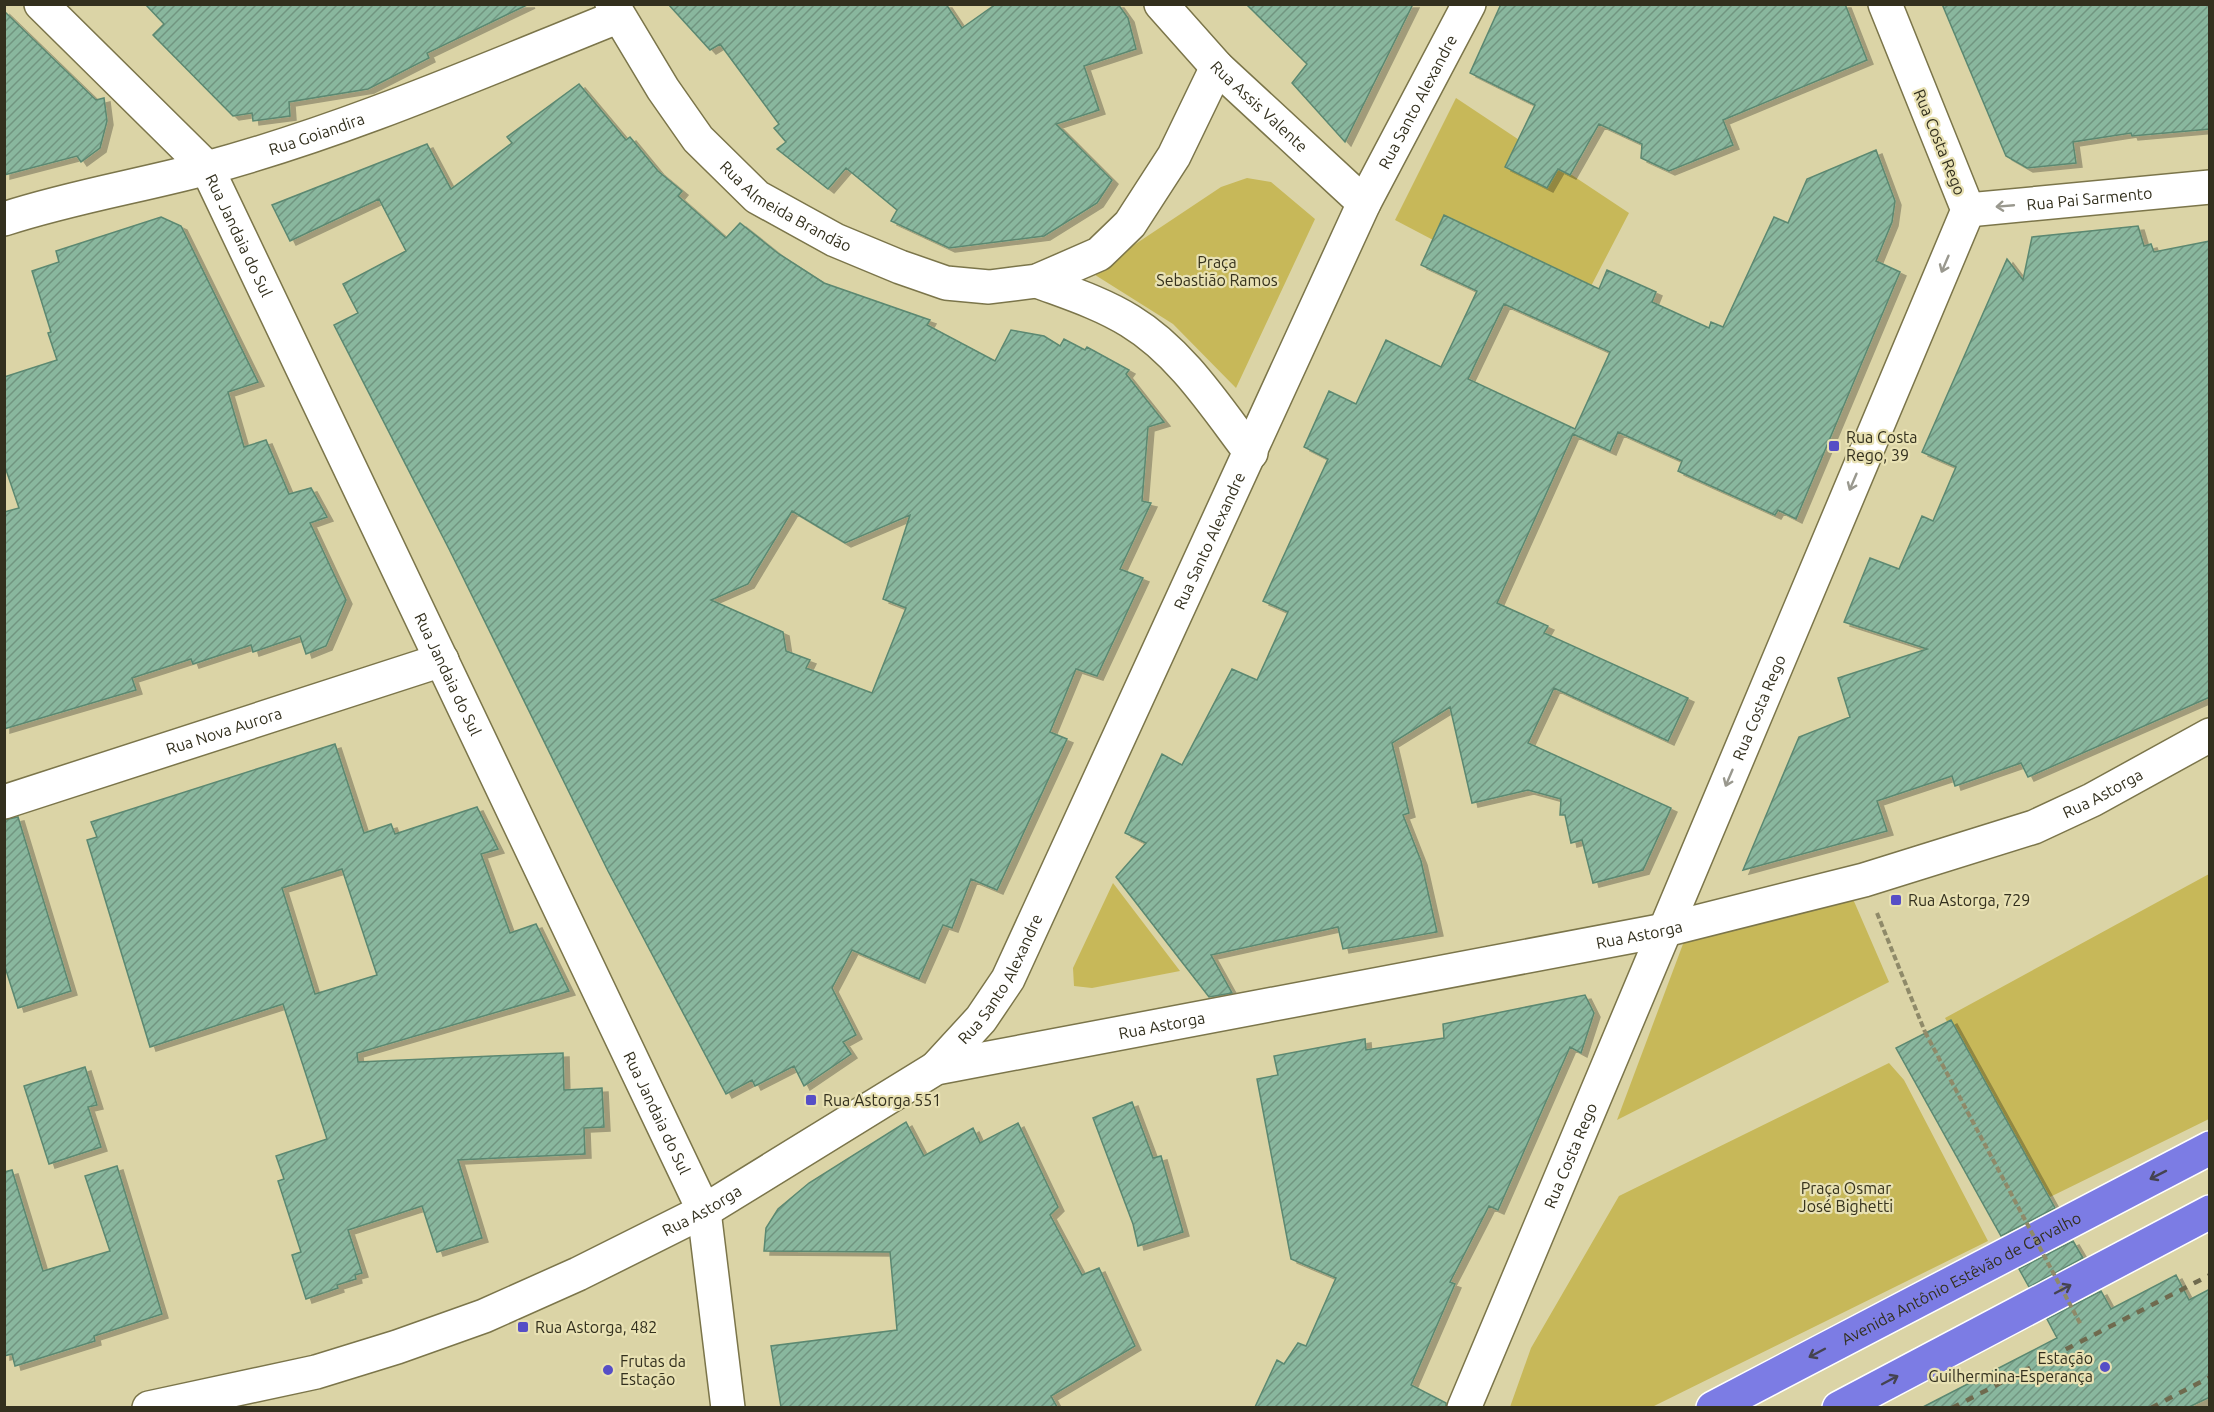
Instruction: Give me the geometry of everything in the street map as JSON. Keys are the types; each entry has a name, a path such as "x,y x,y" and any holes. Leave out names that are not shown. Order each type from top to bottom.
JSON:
{"highway":[{"name":"Avenida Antônio Estêvão de Carvalho","path":"1713,1407 2210,1149"},
{"path":"1839,1407 2210,1212"}],"street":[{"name":"Rua Jandaia do Sul","path":"41,4 207,168 704,1211 728,1407"},
{"name":"Rua Assis Valente","path":"1161,4 1217,67 1364,203"},
{"name":"Rua Santo Alexandre","path":"936,1068 981,1019 1008,979 1364,203 1469,4"},
{"name":"Rua Costa Rego","path":"1464,1407 1968,210 1885,4"},
{"name":"Rua Goiandira","path":"4,219 42,207 207,168 366,116 614,11"},
{"name":"Rua Almeida Brandão","path":"614,11 698,139 757,197 835,240 946,283 989,287 1037,282"},
{"path":"1037,282 1099,254 1130,224 1174,156 1217,67"},
{"name":"Rua Pai Sarmento","path":"1968,210 2210,187"},
{"path":"1037,282 1085,298 1131,322 1173,356 1213,402 1251,453"},
{"name":"Rua Nova Aurora","path":"4,802 442,660"},
{"name":"Rua Astorga","path":"149,1407 316,1372 397,1347 484,1316 578,1274 704,1211 936,1068 1665,930 1864,880 2034,827 2092,800 2210,735"}],"path":[{"path":"1864,880 1925,1032 2081,1325"}],"green space":[{"path":"1456,98 1629,213 1576,315 1395,220"},
{"name":"Praça Sebastião Ramos","path":"1247,178 1271,182 1315,219 1236,388 1173,324 1092,273 1221,187"},
{"path":"2209,874 2209,1119 2050,1197 1945,1018"},
{"path":"1113,883 1180,971 1092,988 1074,986 1073,968"},
{"path":"1853,899 1889,982 1617,1120 1686,936"},
{"name":"Praça Osmar José Bighetti","path":"1889,1063 1904,1080 1988,1241 1652,1407 1510,1407 1531,1348 1619,1196"}],"building":[{"path":"145,4 529,4 427,53 429,58 368,89 289,102 290,116 253,121 252,113 233,116 153,35 164,24"},
{"path":"668,4 946,4 962,28 996,4 1118,4 1128,18 1136,49 1084,66 1099,110 1056,124 1112,180 1097,203 1044,236 949,248 891,221 897,210 846,168 828,189 777,149 786,142 774,128 779,124 720,44 710,50"},
{"path":"1246,4 1413,4 1345,142 1292,83 1307,64"},
{"path":"1501,4 1845,4 1867,60 1723,120 1733,145 1669,171 1641,158 1642,144 1599,124 1570,175 1558,169 1547,188 1505,167 1535,105 1470,73"},
{"path":"1942,4 2210,4 2210,129 2132,136 2131,133 2073,142 2076,163 2027,168 2006,156"},
{"path":"4,11 96,100 104,98 107,121 100,148 81,162 77,156 4,175"},
{"path":"579,84 626,140 630,137 658,171 682,191 678,196 726,238 740,223 779,254 824,283 930,320 927,325 995,361 1011,330 1044,336 1060,346 1064,339 1085,350 1087,347 1129,370 1126,374 1164,422 1148,427 1142,501 1151,503 1120,569 1143,578 1097,676 1076,669 1050,732 1067,739 997,890 971,879 952,928 943,925 919,979 852,950 832,988 856,1035 843,1042 851,1054 804,1086 794,1066 755,1086 752,1080 726,1094 608,871 449,549 334,325 358,313 343,284 406,251 379,199 290,241 272,205 427,144 451,189 512,143 507,137","holes":["792,511 845,543 910,515 883,599 906,608 872,693 806,668 810,660 786,651 783,632 711,600 748,584"]},
{"path":"1876,150 1895,201 1892,222 1876,261 1900,272 1796,519 1778,510 1775,515 1678,471 1682,461 1618,432 1610,451 1573,434 1497,603 1548,626 1544,633 1688,698 1668,741 1554,688 1528,743 1671,808 1643,870 1593,883 1582,840 1571,843 1565,815 1560,815 1561,799 1528,790 1472,803 1450,707 1392,743 1409,813 1403,815 1421,861 1437,932 1343,949 1338,927 1211,955 1232,993 1209,997 1116,877 1146,843 1125,833 1162,754 1182,765 1232,669 1257,680 1288,612 1263,601 1328,459 1304,447 1329,391 1356,404 1386,340 1441,367 1477,291 1421,265 1444,215 1599,289 1607,270 1656,292 1652,302 1709,328 1711,322 1723,327 1774,217 1788,223 1807,179","holes":["1504,304 1610,352 1575,429 1468,379"]},
{"path":"161,217 181,226 258,382 228,392 244,447 266,440 289,494 311,488 327,517 310,523 346,600 326,646 306,654 300,636 253,652 251,645 193,664 191,659 132,678 136,690 4,729 4,512 19,508 4,464 4,377 57,360 32,271 59,262 56,251"},
{"path":"2138,226 2144,246 2151,244 2154,252 2210,241 2210,697 2028,777 2021,763 1955,786 1952,776 1877,801 1887,831 1743,870 1799,737 1850,717 1838,678 1927,649 1844,622 1870,558 1899,569 1922,516 1933,521 1956,467 1922,452 2007,259 2023,280 2032,237"},
{"path":"335,744 364,833 391,824 395,834 477,807 498,849 481,854 510,933 536,924 569,991 357,1053 358,1062 563,1053 564,1090 602,1088 604,1127 584,1128 585,1154 458,1160 482,1238 437,1252 422,1206 348,1230 362,1273 355,1275 356,1279 337,1285 338,1288 306,1299 292,1255 301,1252 278,1181 284,1179 276,1156 327,1139 283,1004 150,1047 87,840 97,837 91,822","holes":["342,869 377,975 315,994 282,888"]},
{"path":"18,817 71,991 18,1008 4,964 4,820"},
{"path":"1585,995 1594,1013 1581,1053 1570,1047 1498,1210 1489,1206 1450,1282 1455,1284 1411,1385 1446,1403 1446,1407 1255,1407 1277,1360 1284,1364 1298,1343 1306,1346 1336,1278 1291,1259 1257,1079 1278,1075 1274,1056 1365,1039 1366,1050 1444,1038 1443,1024"},
{"path":"1951,1020 2055,1208 2001,1236 1896,1048"},
{"path":"85,1067 97,1105 88,1107 101,1147 49,1164 24,1086"},
{"path":"1132,1102 1153,1158 1161,1156 1183,1232 1138,1246 1133,1224 1093,1118"},
{"path":"906,1122 924,1156 973,1128 980,1143 1018,1123 1058,1207 1050,1215 1082,1275 1099,1268 1135,1346 1051,1396 1057,1407 781,1407 771,1346 897,1330 890,1252 764,1251 766,1228 778,1209 809,1183"},
{"path":"117,1166 162,1314 94,1336 95,1341 15,1366 12,1354 4,1356 4,1172 12,1170 43,1271 110,1251 85,1176"},
{"path":"2073,1241 2083,1258 2029,1287 2019,1269"},
{"name":"Estação Guilhermina-Esperança","path":"2176,1275 2189,1300 2210,1289 2210,1397 2189,1407 1923,1407 2057,1338 2047,1319 2101,1291 2111,1309"}],"railway":[{"path":"1952,1408 2210,1275"},
{"path":"2151,1408 2210,1377"}],"place":[{"name":"Rua Costa Rego, 39","path":"1834,446"},
{"name":"Rua Astorga, 729","path":"1896,900"},
{"name":"Rua Astorga 551","path":"811,1100"},
{"name":"Rua Astorga, 482","path":"523,1327"},
{"name":"Estação Guilhermina-Esperança","path":"2105,1367"},
{"name":"Frutas da Estação","path":"608,1370"}]}
